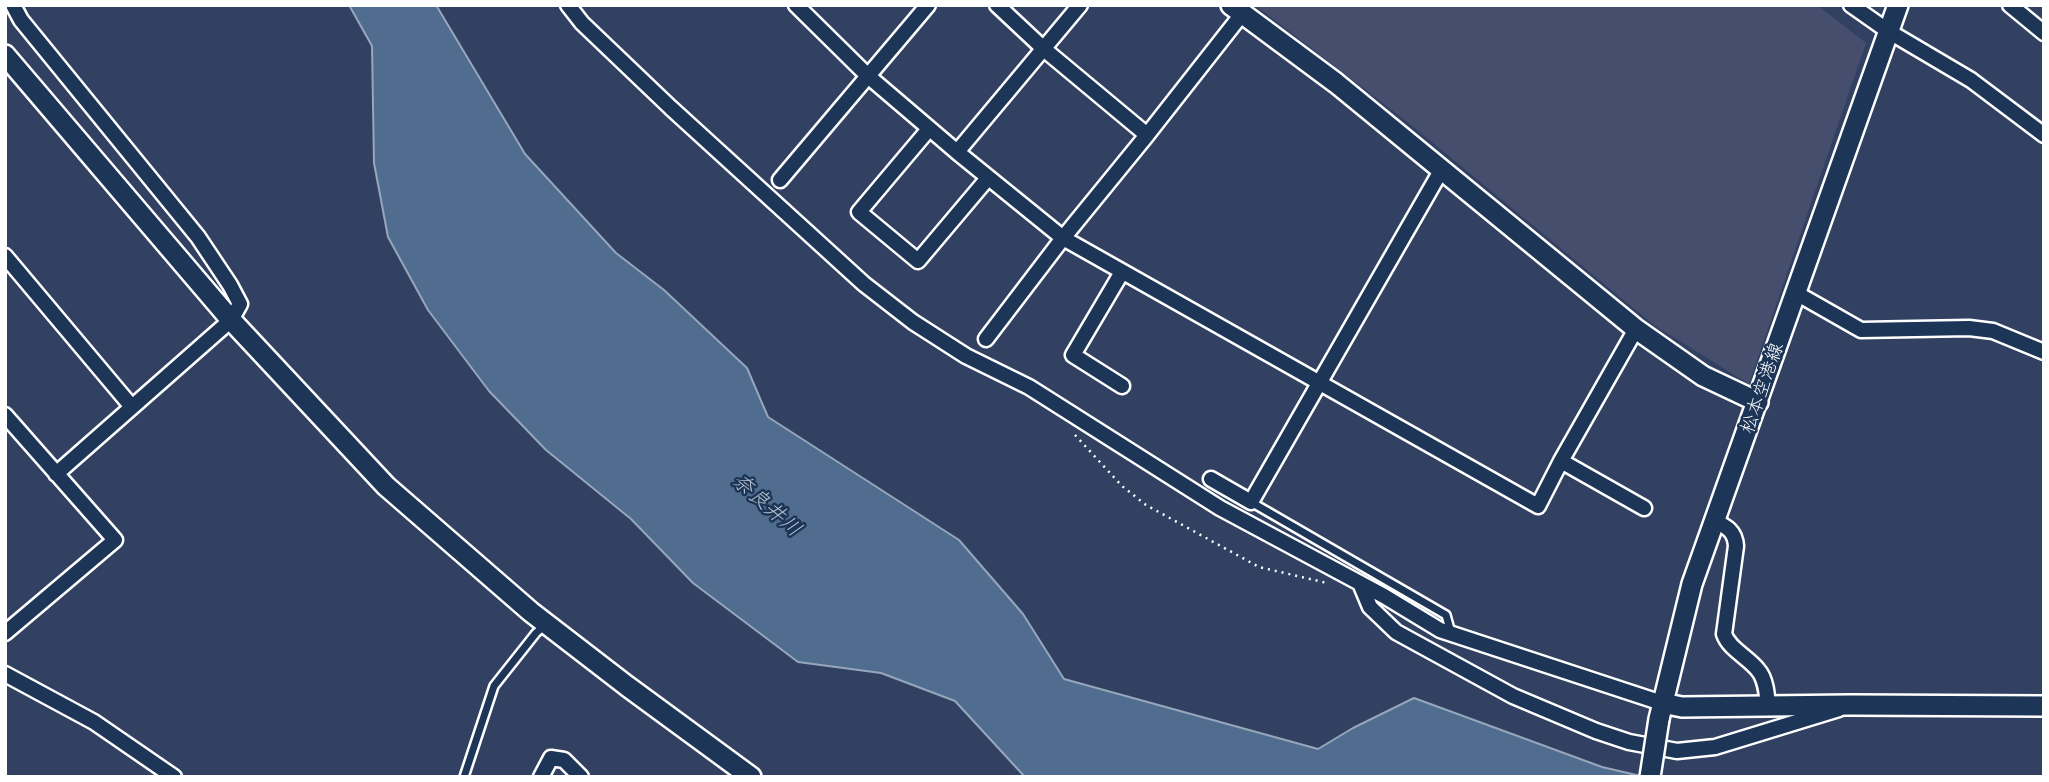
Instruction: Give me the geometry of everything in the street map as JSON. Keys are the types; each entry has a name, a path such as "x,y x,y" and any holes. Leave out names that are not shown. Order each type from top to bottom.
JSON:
{"street":[{"path":"13,5 29,30 204,247 240,304 230,320 56,474"},
{"path":"568,5 612,51 762,191 864,284 913,322 966,356 1029,387 1220,508 1360,583 1440,630 1661,711 1682,707 2044,706"},
{"path":"796,5 868,76 1063,239 1538,506 1636,329"},
{"path":"780,180 928,5"},
{"path":"997,5 1045,50 1147,135"},
{"path":"957,152 1080,5"},
{"path":"1851,5 1888,31 1971,80 2044,135"},
{"name":"松本空港線","path":"1650,777 1661,711 1692,584 1898,5"},
{"path":"2010,5 2044,33"},
{"path":"986,340 1147,135 1236,9 1336,83 1636,329 1703,376 1758,402"},
{"path":"5,55 230,320 386,486 546,624 751,777"},
{"path":"929,129 859,212 918,261 988,178"},
{"path":"1211,479 1251,502 1442,169"},
{"path":"5,256 132,407"},
{"path":"1122,272 1073,355 1122,386"},
{"path":"1796,293 1861,330 1969,328 1993,331 2044,352"},
{"path":"5,415 115,540 5,634"},
{"path":"1561,461 1644,508"},
{"path":"1715,521 1731,530 1736,537 1724,634 1726,641 1760,671 1768,707"},
{"path":"1360,583 1370,607 1396,632 1513,696 1629,742 1677,751 1715,747 1817,718 1850,705"},
{"path":"5,674 94,722 174,777"},
{"path":"541,777 551,758 564,760 581,777"}],"lane":[{"path":"1251,502 1446,615 1451,634"},
{"path":"464,777 494,686 536,632 546,624"}],"path":[{"path":"1075,434 1122,486 1146,505 1259,567 1333,585"}],"shaded area":[{"path":"1255,5 1817,5 1866,43 1749,384 1654,325 1410,124"}],"water":[{"name":"奈良井川","path":"349,5 436,5 525,154 616,253 664,290 747,368 768,417 959,540 1023,614 1064,679 1318,749 1353,728 1414,698 1602,767 1645,777 1025,777 955,701 881,673 798,662 693,583 631,519 546,450 489,391 428,310 388,237 374,163 372,46"}]}
